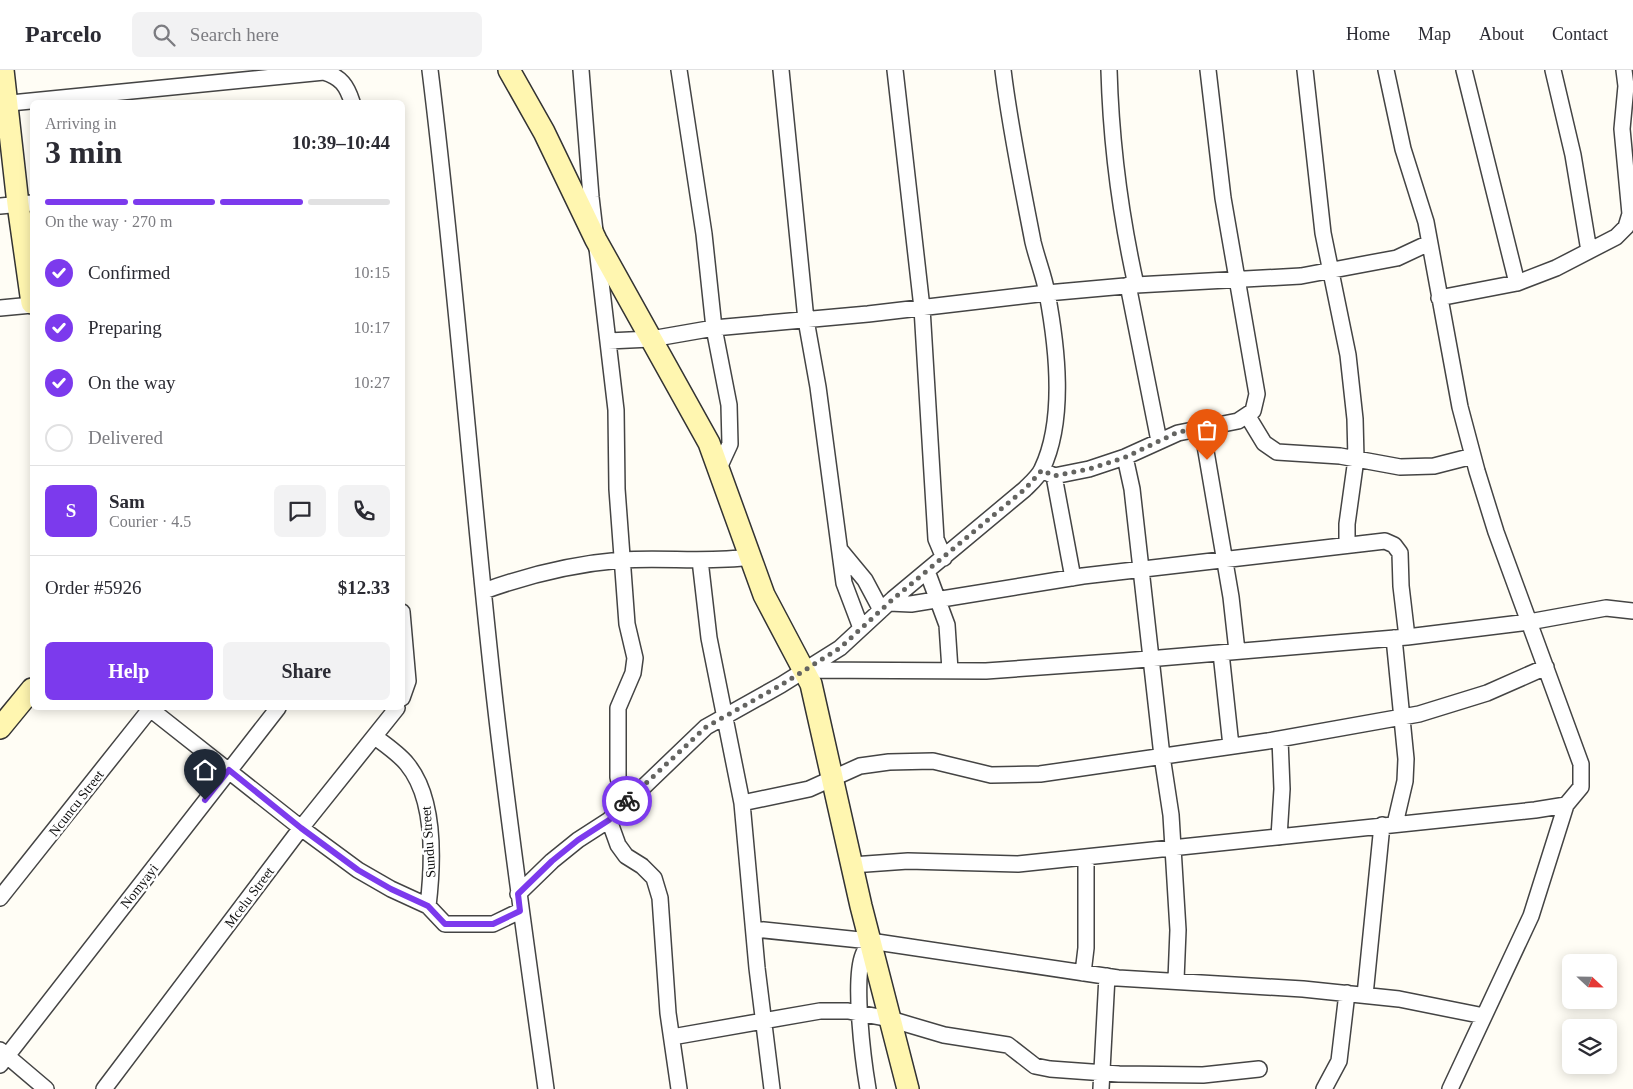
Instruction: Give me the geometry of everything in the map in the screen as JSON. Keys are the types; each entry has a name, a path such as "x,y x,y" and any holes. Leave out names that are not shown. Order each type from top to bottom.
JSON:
{"street":[{"path":"3,70 3,103 30,291"},
{"path":"430,70 462,349 484,591 518,894 546,1089"},
{"path":"509,70 544,132 596,240 709,444 764,595 811,684 870,941 908,1089"},
{"path":"581,70 596,240 616,410 617,489 627,624 635,658 633,674 618,708 618,777 624,804"},
{"path":"679,70 704,234 714,328 729,405 730,444 718,470"},
{"path":"781,70 806,320 818,387 844,583 861,628"},
{"path":"895,70 922,308 936,539 944,558"},
{"path":"1003,70 1016,154 1036,256 1047,293 1059,386 1048,473 1074,578"},
{"path":"1109,70 1116,180 1159,441"},
{"path":"518,894 552,861 578,840 609,820 706,727 840,648 885,606 1025,489 1048,473 1089,469 1126,457 1178,432 1238,420 1253,411 1256,394 1216,148 1214,112 1208,70"},
{"path":"1305,70 1323,232 1348,355 1355,419 1356,459 1346,524 1347,544"},
{"path":"1386,70 1403,149 1426,222 1460,407 1473,456 1496,532 1581,764 1581,787 1566,805 1531,916 1450,1089"},
{"path":"1464,70 1517,283"},
{"path":"1553,70 1573,155 1589,251"},
{"path":"1440,298 1517,283 1556,268 1616,237 1626,227 1630,214 1622,129 1626,86 1624,70"},
{"path":"34,100 324,72 334,75 347,88 351,100"},
{"path":"3,103 30,100"},
{"path":"608,341 651,339 714,328 1132,285 1301,276 1330,269 1397,258 1429,243"},
{"path":"0,308 30,304"},
{"path":"1247,415 1264,443 1278,452 1356,459 1400,467 1434,466 1473,456"},
{"path":"1202,428 1237,651"},
{"path":"1126,457 1142,568 1162,756 1171,815 1178,930 1176,980"},
{"path":"885,606 911,604 1142,568 1224,561 1347,544 1385,541 1394,545 1400,553 1401,717 1406,759 1405,781 1388,825 1365,995"},
{"path":"841,551 885,606"},
{"path":"484,591 525,576 573,566 622,560 750,558"},
{"path":"700,560 709,638 742,803 772,1089"},
{"path":"927,571 947,625 950,670"},
{"path":"804,670 986,671 1401,637 1529,622 1606,608 1633,611"},
{"path":"405,646 408,681 405,690"},
{"path":"1221,652 1232,746"},
{"path":"742,803 809,789 860,766 889,762 933,761 991,775 1040,774 1280,739 1401,717 1487,693 1546,667"},
{"path":"0,728 30,691"},
{"name":"Ncuncu Street","path":"0,898 148,710"},
{"path":"153,710 301,828 358,870 391,889 428,906 445,924 493,924 520,911"},
{"name":"Nomyayi","path":"2,1057 276,710"},
{"name":"Mcelu Street","path":"104,1089 301,828 395,710"},
{"name":"Sundu Street","path":"375,736 406,763 418,779 423,795 428,818 430,851 431,885 428,906"},
{"path":"1279,836 1282,789 1280,739"},
{"path":"852,865 908,861 1018,864 1173,849 1566,805"},
{"path":"609,820 618,845 626,856 642,866 654,878 660,898 672,1037 679,1089"},
{"path":"1082,972 1086,948 1086,858"},
{"path":"754,929 870,941 1107,976 1347,993 1399,999 1484,1016"},
{"path":"868,1089 860,1013 860,977 863,956 870,941"},
{"path":"1101,1089 1107,976"},
{"path":"1324,1089 1339,1061 1347,993"},
{"path":"672,1037 820,1011 848,1011 890,1019 944,1035 1008,1045 1035,1066 1102,1072 1203,1075 1259,1070"},
{"path":"2,1057 46,1089"}],"way so far":[{"path":"627,801 706,727 781,685 840,648 893,599 959,546 1025,489 1042,470 1054,476 1089,469 1126,457 1178,432 1202,428 1207,460"}],"route":[{"path":"205,800 229,770 301,828 358,870 391,889 428,906 445,924 493,924 520,911 518,894 552,861 578,840 609,820 627,801"}]}
